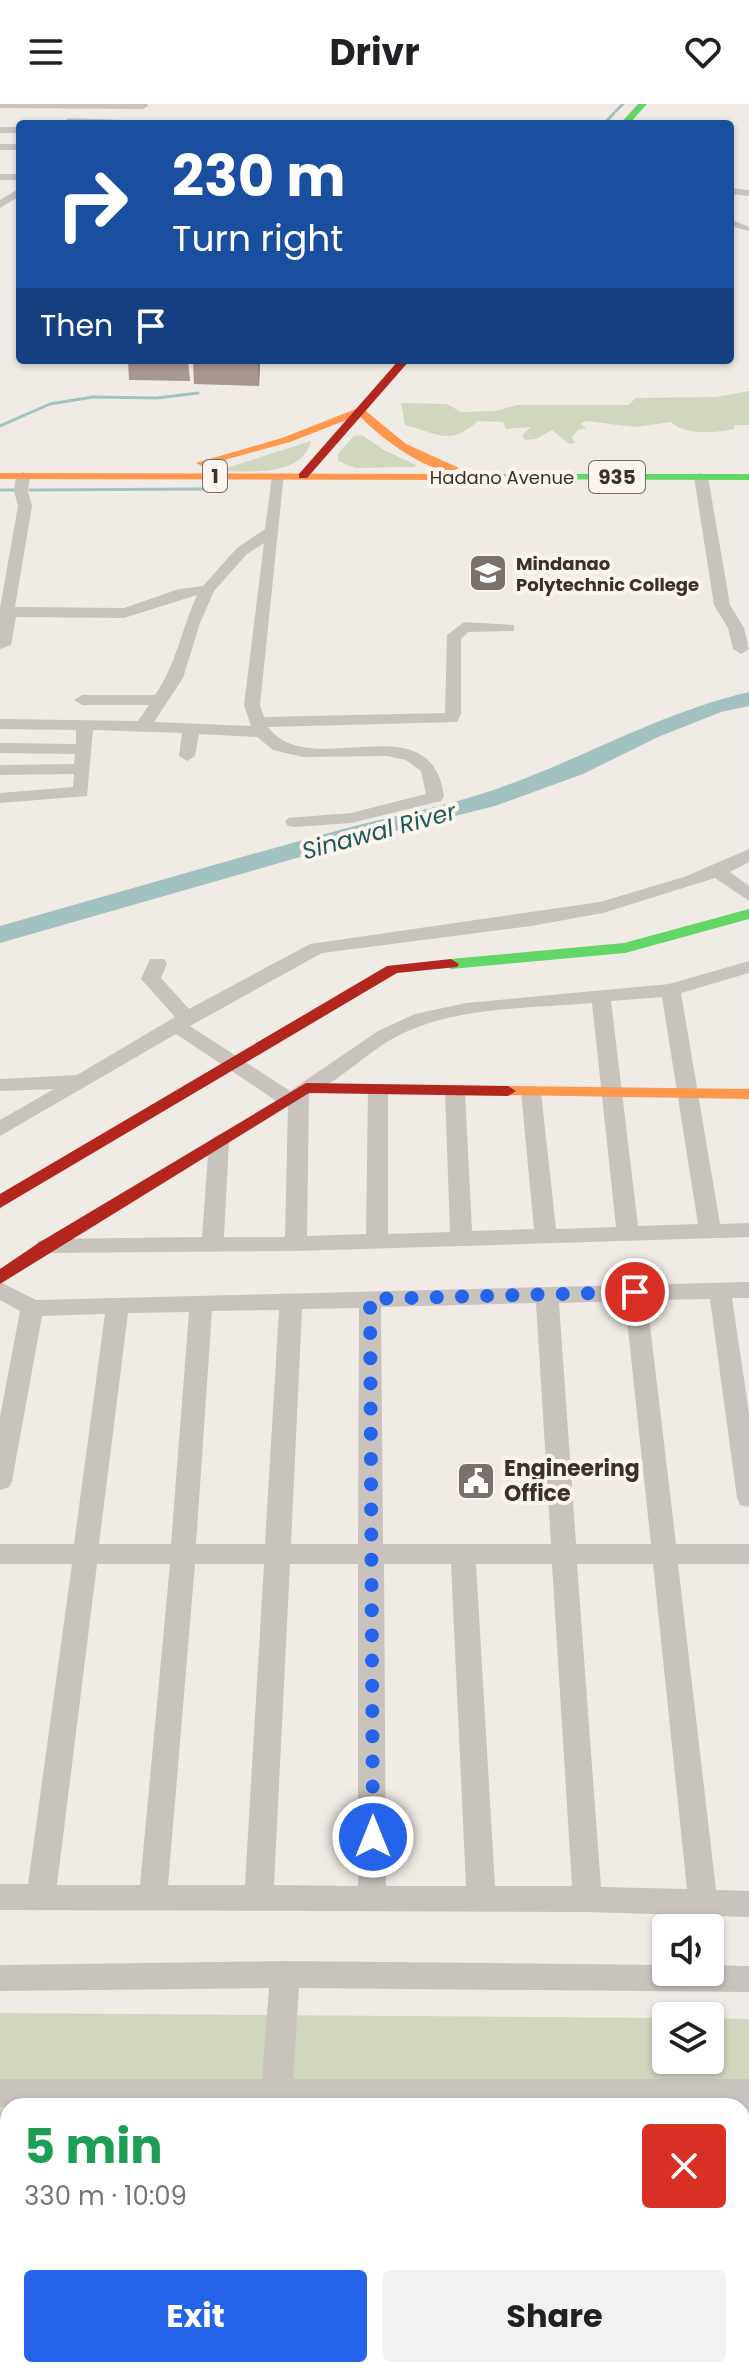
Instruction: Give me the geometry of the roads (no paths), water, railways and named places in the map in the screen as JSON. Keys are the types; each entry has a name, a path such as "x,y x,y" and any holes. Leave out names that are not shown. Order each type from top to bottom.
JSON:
{"main road":[{"path":"628,120 643,104"},
{"path":"303,476 401,364"},
{"path":"127,476 258,449 313,431 361,410"},
{"path":"361,410 376,430 403,449 440,464 486,476"},
{"name":"1","path":"0,476 303,476"},
{"name":"Hadano Avenue","path":"303,476 749,477"},
{"path":"0,1202 393,969 625,948 749,914"},
{"path":"0,1278 46,1246 298,1093 749,1094"}],"street":[{"path":"0,105 144,105"},
{"path":"124,120 144,105"},
{"path":"0,117 62,120"},
{"path":"734,224 745,229"},
{"path":"0,644 3,645 9,618 7,612 25,506 21,491 23,476"},
{"path":"279,476 252,705 259,727 288,748 319,755 398,753 417,758 430,769 435,797 366,815 294,822"},
{"path":"701,477 722,605 736,628 741,649"},
{"path":"143,726 175,678 192,623 207,590 242,551 273,531"},
{"path":"7,612 124,613 138,611 172,594 207,590"},
{"path":"0,724 143,726 191,730 451,718 453,638 464,627 508,628"},
{"path":"82,700 161,700"},
{"path":"0,798 78,793 83,789 85,727"},
{"path":"187,756 191,730"},
{"path":"0,748 84,749"},
{"path":"0,770 83,769"},
{"path":"0,1129 182,1022 317,948 576,912 629,901 718,871 749,854"},
{"path":"718,871 749,895"},
{"path":"157,963 151,979 182,1022 233,1064 298,1093"},
{"path":"298,1093 385,1035 422,1018 466,1009 671,990 747,968 749,991"},
{"path":"671,990 710,1231"},
{"path":"601,996 628,1234"},
{"path":"0,1085 85,1080"},
{"path":"377,1241 378,1091"},
{"path":"455,1092 461,1238"},
{"path":"531,1092 546,1236"},
{"path":"296,1244 298,1093"},
{"path":"213,1245 219,1141"},
{"path":"46,1246 296,1244 749,1230"},
{"path":"0,1290 32,1308 749,1290"},
{"path":"720,1290 749,1498"},
{"path":"635,1292 703,1902"},
{"path":"547,1295 587,1899"},
{"path":"370,1299 372,1900"},
{"path":"259,1898 291,1302"},
{"path":"153,1898 201,1303"},
{"path":"41,1897 118,1305"},
{"path":"0,1481 32,1308"},
{"path":"0,1554 749,1554"},
{"path":"463,1555 481,1900"},
{"path":"0,1897 587,1899 749,1904"},
{"path":"276,2098 285,1974"},
{"path":"0,1978 285,1974 749,1979"},
{"path":"0,2093 197,2098"},
{"path":"434,2098 749,2094"}],"waterway":[{"path":"616,111 623,104"},
{"path":"608,120 614,113"},
{"path":"0,426 50,404 93,397 157,398 198,393"},
{"path":"30,490 204,489"},
{"path":"0,490 14,490"},
{"name":"Sinawal River","path":"0,935 354,834 486,801 574,769 649,732 714,707 749,699"}],"place":[{"name":"Mindanao Polytechnic College","path":"488,573"},
{"name":"Engineering Office","path":"476,1481"}]}
